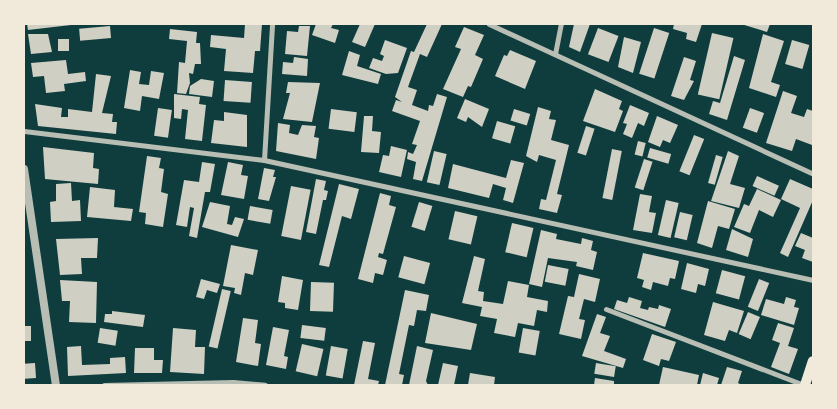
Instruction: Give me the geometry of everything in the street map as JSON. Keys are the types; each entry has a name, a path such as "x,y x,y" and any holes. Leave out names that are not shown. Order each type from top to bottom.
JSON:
{"main road":[{"path":"805,385 813,360"}],"street":[{"path":"264,160 272,24"},
{"path":"489,24 813,174"},
{"path":"555,54 561,24"},
{"path":"24,131 264,160 813,280"},
{"path":"24,169 56,385"},
{"path":"606,309 805,385"},
{"path":"104,385 233,382 265,385"}],"building":[{"path":"27,24 71,24 71,25 28,30"},
{"path":"245,24 262,24 260,51 255,51 253,73 224,71 226,49 210,47 211,35 244,38"},
{"path":"316,24 333,24 331,28 339,30 335,43 312,35"},
{"path":"360,24 375,24 365,47 352,42"},
{"path":"427,24 442,24 427,57 420,54 408,87 417,90 412,105 428,111 429,105 433,106 437,94 447,97 422,181 413,179 416,162 407,159 408,152 413,154 417,145 412,144 420,121 392,111 396,100 402,102 395,97 411,51 414,52"},
{"path":"574,24 590,24 580,52 569,47"},
{"path":"674,24 702,24 696,42 686,39 687,33 673,29"},
{"path":"741,24 770,24 767,32"},
{"path":"110,26 111,38 80,41 79,29"},
{"path":"299,26 310,26 307,56 285,54 287,31 298,32"},
{"path":"464,27 484,35 475,55 483,59 471,87 468,86 463,97 443,89 461,49 455,47"},
{"path":"598,28 619,36 609,62 588,54"},
{"path":"654,28 669,33 654,79 639,74"},
{"path":"170,29 197,32 196,43 200,43 201,64 195,64 193,74 189,73 190,83 186,94 177,93 179,62 185,63 187,41 169,39"},
{"path":"712,33 733,38 719,99 698,94"},
{"path":"28,34 48,34 52,52 31,54"},
{"path":"763,34 784,41 771,82 780,85 776,97 749,88"},
{"path":"624,37 641,42 633,73 618,67"},
{"path":"58,39 69,39 69,51 58,51"},
{"path":"385,40 407,48 398,73 386,74 369,68 373,58 382,61 384,56 380,54"},
{"path":"792,40 809,45 802,69 785,64"},
{"path":"510,50 536,61 525,89 495,76 504,55 507,56"},
{"path":"349,51 360,55 357,66 381,74 378,84 342,75"},
{"path":"734,56 745,60 727,120 709,114 713,101 720,103"},
{"path":"294,57 308,59 307,76 282,74 283,62 293,63"},
{"path":"684,57 696,61 690,80 694,81 684,100 671,96"},
{"path":"66,60 68,74 85,72 86,81 64,84 65,91 46,93 44,76 33,77 31,63"},
{"path":"130,70 141,72 139,84 149,85 151,71 164,73 159,99 142,96 140,111 124,108"},
{"path":"96,74 111,76 102,113 113,114 112,122 117,122 116,134 38,126 35,104 62,108 61,117 68,117 68,109 92,112"},
{"path":"201,79 214,81 212,97 189,94 190,86"},
{"path":"225,80 252,82 250,103 224,101"},
{"path":"288,82 320,83 312,122 283,119 290,93 286,93"},
{"path":"595,89 622,101 619,109 623,111 615,132 583,121"},
{"path":"783,91 797,96 791,113 804,117 807,109 813,111 812,145 796,139 792,151 766,143"},
{"path":"174,94 200,97 199,104 206,105 202,141 185,139 188,110 182,109 181,119 174,118"},
{"path":"465,99 489,109 482,127 468,117 466,122 457,118"},
{"path":"630,105 649,113 644,126 638,123 632,138 623,134 627,124 623,123"},
{"path":"538,107 551,111 549,119 556,120 551,140 569,145 557,194 562,195 557,213 539,209 541,199 546,200 556,160 539,155 537,162 526,156"},
{"path":"158,108 172,110 168,138 154,136"},
{"path":"750,108 764,113 757,133 743,128"},
{"path":"331,109 357,112 354,132 329,129"},
{"path":"514,109 530,114 527,125 510,120"},
{"path":"224,112 247,115 247,147 211,143 214,120 224,121"},
{"path":"364,116 373,116 372,131 381,132 379,153 361,152"},
{"path":"657,116 678,125 670,143 663,140 660,147 648,142"},
{"path":"497,121 515,126 510,144 492,138"},
{"path":"278,123 290,125 289,133 298,135 302,125 316,126 314,137 319,138 316,159 276,151"},
{"path":"586,126 595,129 586,155 577,153"},
{"path":"694,135 704,139 690,175 679,171"},
{"path":"638,141 646,143 642,157 635,155"},
{"path":"391,146 407,150 401,177 379,172 383,155 389,156"},
{"path":"43,147 94,153 93,168 99,169 98,184 45,179"},
{"path":"650,148 671,154 668,164 647,158"},
{"path":"612,149 622,151 612,200 602,198"},
{"path":"434,151 447,154 439,185 427,182"},
{"path":"728,151 739,156 730,184 745,188 739,208 711,201"},
{"path":"716,155 723,157 715,185 708,183"},
{"path":"147,156 161,158 159,168 164,169 161,192 168,194 163,227 145,224 146,213 139,212"},
{"path":"644,159 653,162 643,190 635,188"},
{"path":"511,160 524,163 513,203 503,200 506,188 493,184 489,198 448,188 453,164 506,178"},
{"path":"202,162 215,164 210,192 205,192 197,238 189,236 194,208 190,207 187,227 176,225 184,180 199,182"},
{"path":"228,162 243,165 241,175 248,176 244,199 221,195"},
{"path":"264,168 275,170 273,177 276,177 269,201 258,199"},
{"path":"757,176 779,186 774,196 753,186"},
{"path":"316,179 326,181 324,190 328,191 326,200 323,200 316,234 306,232"},
{"path":"790,179 813,189 813,200 788,257 780,253 800,208 781,199"},
{"path":"71,183 72,201 80,200 81,221 51,222 50,202 56,201 56,184"},
{"path":"339,184 359,189 351,219 342,216 329,267 319,265"},
{"path":"291,186 311,190 301,240 281,236"},
{"path":"90,187 115,190 114,207 133,209 131,221 87,217"},
{"path":"757,189 781,200 773,217 759,210 750,233 734,227 744,204 749,206"},
{"path":"380,193 391,196 389,205 396,207 383,254 379,253 378,257 387,260 383,275 375,273 373,283 358,279"},
{"path":"640,194 652,196 649,212 656,213 652,233 633,230"},
{"path":"666,200 679,203 671,238 658,235"},
{"path":"708,201 735,209 729,229 718,226 712,248 697,243"},
{"path":"210,202 230,206 227,224 232,225 235,217 244,219 238,237 202,227"},
{"path":"419,202 432,206 425,231 411,227"},
{"path":"250,206 273,210 270,224 248,220"},
{"path":"455,211 477,216 471,244 448,239"},
{"path":"680,212 693,215 687,240 674,237"},
{"path":"512,223 533,228 527,257 505,252"},
{"path":"732,229 753,239 748,257 726,250"},
{"path":"541,230 557,234 556,239 581,244 582,238 593,241 591,250 597,252 593,270 576,266 577,262 548,258 542,287 529,284"},
{"path":"801,233 813,238 813,262 802,258 805,250 795,246"},
{"path":"98,238 97,258 81,258 82,274 60,275 56,239"},
{"path":"231,245 258,250 253,275 245,273 241,295 234,293 235,288 223,286"},
{"path":"643,253 679,261 675,279 670,278 668,286 653,282 651,290 642,287 644,280 637,278"},
{"path":"404,256 430,263 424,284 398,277"},
{"path":"474,256 485,259 478,291 484,292 483,301 503,304 508,281 529,285 527,297 548,301 547,312 537,310 534,326 518,323 515,337 494,333 497,319 480,316 482,307 462,303"},
{"path":"687,263 709,269 705,286 698,284 696,293 681,289"},
{"path":"548,265 569,269 565,286 545,282"},
{"path":"722,270 745,276 739,299 716,293"},
{"path":"579,274 600,279 595,302 584,299 579,319 585,320 581,339 559,334 568,296 574,297"},
{"path":"282,276 303,280 298,310 285,308 285,303 278,302"},
{"path":"201,279 220,284 217,293 207,290 204,299 196,297"},
{"path":"759,279 769,283 758,311 748,307"},
{"path":"60,280 97,282 96,323 69,322 70,301 62,301"},
{"path":"311,282 334,283 333,312 310,311"},
{"path":"222,289 231,291 217,349 209,346"},
{"path":"405,290 429,295 426,311 417,310 414,326 409,325 399,374 404,375 402,385 385,385"},
{"path":"629,297 642,301 640,308 648,310 649,307 658,309 659,305 671,309 665,327 614,309 617,300 627,303"},
{"path":"786,297 796,300 794,307 799,308 794,325 761,315 766,299 784,304"},
{"path":"713,302 744,311 737,333 729,330 725,341 704,335"},
{"path":"112,311 145,315 143,327 104,322 105,314 112,314"},
{"path":"748,312 760,317 751,339 739,334"},
{"path":"431,313 477,324 471,350 425,343"},
{"path":"597,314 606,317 600,333 610,336 604,351 626,359 623,368 582,356"},
{"path":"243,318 258,320 255,343 261,344 258,366 236,362"},
{"path":"778,323 794,328 788,346 798,349 789,374 771,367 780,343 772,340"},
{"path":"302,325 326,328 324,341 300,338"},
{"path":"24,326 31,326 31,341 24,341"},
{"path":"273,327 289,330 284,356 288,357 286,369 266,365"},
{"path":"100,328 118,331 115,346 98,343"},
{"path":"173,328 196,330 195,347 205,347 204,374 170,372"},
{"path":"523,328 540,331 535,356 519,353"},
{"path":"652,334 676,342 669,361 661,359 659,366 643,360"},
{"path":"363,341 375,343 368,379 379,381 378,385 354,385"},
{"path":"302,344 323,349 317,376 296,371"},
{"path":"81,346 82,365 110,364 110,358 125,357 126,373 68,376 67,347"},
{"path":"331,346 348,349 343,378 326,376"},
{"path":"417,346 433,350 426,381 428,385 409,385"},
{"path":"135,348 154,348 154,360 163,360 162,373 134,373"},
{"path":"35,363 36,378 25,379 24,364"},
{"path":"443,363 458,366 454,385 438,385"},
{"path":"596,363 616,366 614,377 594,374"},
{"path":"663,367 699,375 697,385 659,385"},
{"path":"727,367 742,371 738,383 742,385 721,385"},
{"path":"470,373 495,377 494,385 468,385"},
{"path":"703,373 719,378 717,385 700,385"},
{"path":"595,378 614,381 614,385 594,385"}]}
